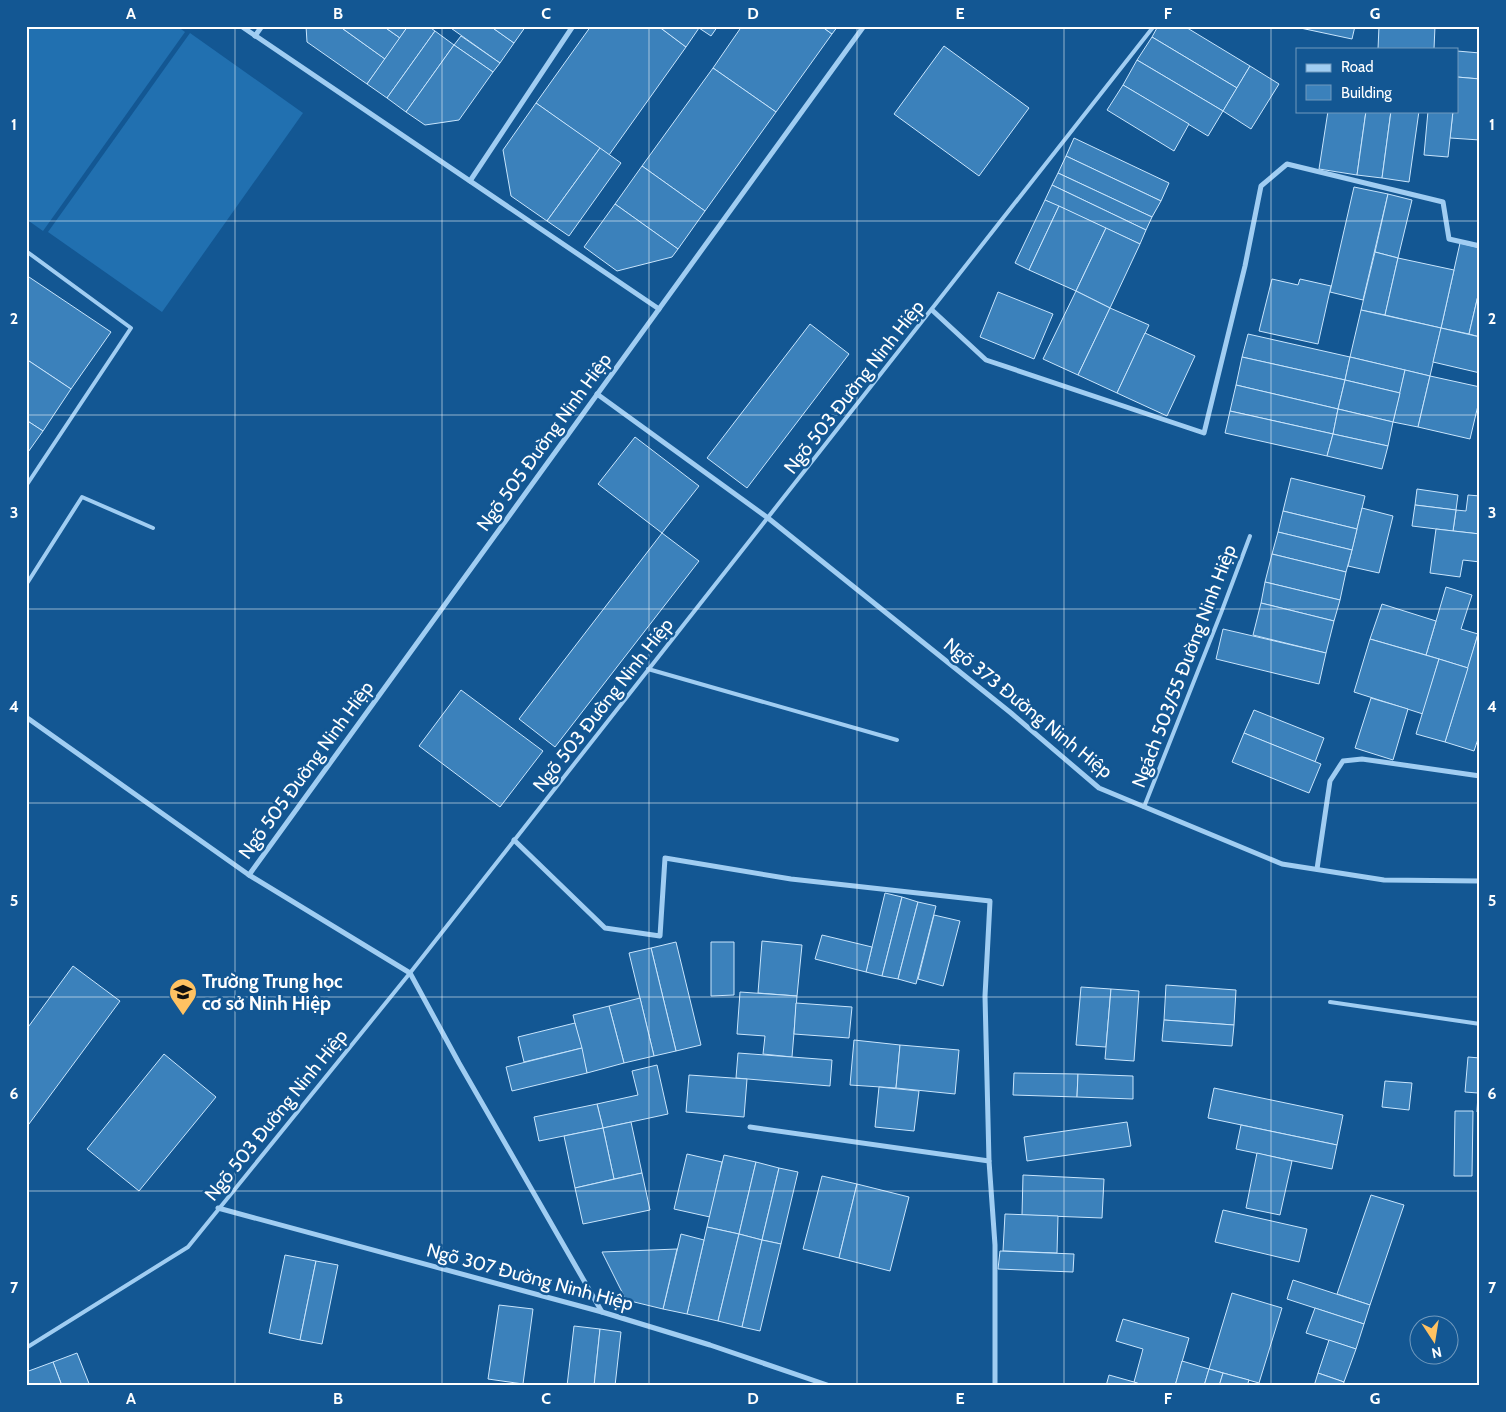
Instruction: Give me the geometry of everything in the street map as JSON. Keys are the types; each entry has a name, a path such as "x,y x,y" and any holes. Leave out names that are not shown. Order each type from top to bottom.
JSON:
{"street":[{"path":"242,26 659,309"},
{"path":"255,36 262,26"},
{"path":"470,181 573,26"},
{"name":"Ngõ 505 Đường Ninh Hiệp","path":"249,876 864,26"},
{"path":"932,310 986,360 1204,433 1245,266 1261,186 1287,164 1444,202 1449,239 1480,246"},
{"name":"Ngõ 373 Đường Ninh Hiệp","path":"597,394 768,518 1011,714 1099,788 1282,864 1384,880 1480,881"},
{"path":"26,717 249,876 410,973 464,1072 602,1312"},
{"path":"1317,869 1330,781 1343,761 1362,759 1480,776"},
{"path":"514,840 605,928 660,936 665,858 791,879 990,901 985,996 989,1161 995,1245 995,1386"},
{"path":"750,1127 989,1161"},
{"name":"Ngõ 307 Đường Ninh Hiệp","path":"218,1208 602,1312 710,1345 830,1386"}],"lane":[{"name":"Ngõ 503 Đường Ninh Hiệp","path":"26,1348 188,1247 410,973 1154,26"},
{"path":"26,251 131,328 26,486"},
{"path":"26,585 82,497 153,528"},
{"name":"Ngách 503/55 Đường Ninh Hiệp","path":"1144,807 1250,536"},
{"path":"648,670 897,740"},
{"path":"1330,1002 1480,1024"}],"shaded area":[{"path":"26,26 177,26 185,32 43,231 26,219"},
{"path":"190,33 303,113 162,312 48,232"}],"building":[{"path":"306,26 339,26 385,59 367,84 307,42"},
{"path":"339,26 383,26 400,38 385,59"},
{"path":"383,26 408,26 400,38"},
{"path":"408,26 428,26 435,31 387,98 367,84"},
{"path":"448,26 490,26 514,43 500,63"},
{"path":"490,26 526,26 514,43"},
{"path":"591,26 658,26 686,47 609,155 536,103"},
{"path":"658,26 696,26 699,28 686,47"},
{"path":"696,26 718,26 711,36"},
{"path":"742,26 821,26 832,34 776,112 713,68"},
{"path":"821,26 838,26 832,34"},
{"path":"1158,26 1184,26 1250,66 1237,88 1152,37"},
{"path":"1291,26 1355,26 1352,39"},
{"path":"1379,26 1435,26 1434,48 1378,48"},
{"path":"435,31 454,45 406,112 387,98"},
{"path":"461,36 500,63 493,72 454,45"},
{"path":"1152,37 1237,88 1223,111 1137,60"},
{"path":"454,45 493,72 459,120 425,125 406,112"},
{"path":"944,46 1029,108 979,176 894,114"},
{"path":"1458,51 1480,53 1480,79 1458,77"},
{"path":"1137,60 1223,111 1208,136 1123,85"},
{"path":"1250,66 1279,84 1251,129 1223,111"},
{"path":"713,68 776,112 705,211 642,166"},
{"path":"1458,77 1480,79 1480,140 1450,138 1453,112 1458,112"},
{"path":"1123,85 1189,124 1174,151 1107,110"},
{"path":"536,103 600,148 547,221 511,196 503,150"},
{"path":"1328,112 1366,112 1357,175 1319,169"},
{"path":"1366,112 1391,112 1382,178 1357,175"},
{"path":"1391,112 1419,112 1409,182 1382,178"},
{"path":"1428,112 1453,112 1448,157 1424,155"},
{"path":"1074,138 1169,183 1161,201 1066,156"},
{"path":"600,148 621,163 569,236 547,221"},
{"path":"1066,156 1161,201 1152,217 1058,173"},
{"path":"642,166 705,211 678,249 615,204"},
{"path":"1058,173 1152,217 1146,230 1052,185"},
{"path":"1052,185 1146,230 1140,244 1045,200"},
{"path":"1354,187 1388,194 1363,300 1330,292"},
{"path":"1388,194 1412,200 1398,258 1375,252"},
{"path":"1045,200 1059,206 1029,270 1015,263"},
{"path":"615,204 678,249 672,257 617,271 584,247"},
{"path":"1059,206 1106,228 1076,291 1029,270"},
{"path":"1106,228 1140,244 1110,308 1076,291"},
{"path":"1460,243 1480,248 1480,287 1469,334 1441,328"},
{"path":"1375,252 1398,258 1385,315 1361,310"},
{"path":"1398,258 1454,270 1441,328 1385,315"},
{"path":"26,275 111,332 71,389 26,359"},
{"path":"1272,279 1298,285 1300,279 1331,286 1318,344 1259,331"},
{"path":"1480,287 1480,337 1469,334"},
{"path":"1076,291 1110,308 1078,375 1043,359"},
{"path":"998,292 1053,314 1034,359 980,337"},
{"path":"1110,308 1149,325 1117,393 1078,375"},
{"path":"1361,310 1441,328 1430,376 1350,357"},
{"path":"810,324 849,354 747,488 707,458"},
{"path":"1441,328 1480,337 1480,373 1433,362"},
{"path":"1145,333 1195,356 1167,416 1117,393"},
{"path":"1248,334 1350,357 1345,380 1242,357"},
{"path":"1242,357 1345,380 1338,409 1236,385"},
{"path":"1350,357 1405,370 1400,393 1345,380"},
{"path":"26,359 71,389 43,431 26,420"},
{"path":"1405,370 1430,376 1418,427 1393,422"},
{"path":"1430,376 1480,387 1480,397 1470,439 1418,427"},
{"path":"1345,380 1400,393 1393,422 1338,409"},
{"path":"1236,385 1338,409 1333,434 1230,411"},
{"path":"1338,409 1393,422 1388,446 1333,434"},
{"path":"1230,411 1333,434 1327,456 1225,433"},
{"path":"26,420 43,431 26,455"},
{"path":"1333,434 1388,446 1382,469 1327,456"},
{"path":"635,437 699,486 662,533 598,484"},
{"path":"1291,478 1365,496 1357,529 1283,511"},
{"path":"1417,489 1458,495 1456,510 1415,505"},
{"path":"1468,495 1480,496 1480,534 1453,531 1456,510 1466,511"},
{"path":"1415,505 1456,510 1453,531 1412,526"},
{"path":"1362,508 1393,516 1379,573 1348,566"},
{"path":"1283,511 1357,529 1352,550 1278,532"},
{"path":"1436,529 1480,534 1480,562 1463,560 1460,577 1430,573"},
{"path":"1278,532 1352,550 1346,572 1272,554"},
{"path":"662,533 699,561 555,747 519,719"},
{"path":"1272,554 1346,572 1340,600 1265,582"},
{"path":"1265,582 1340,600 1334,621 1261,603"},
{"path":"1446,587 1472,595 1461,629 1478,634 1468,668 1426,655"},
{"path":"1261,603 1334,621 1326,653 1253,635"},
{"path":"1382,604 1436,621 1426,655 1370,639"},
{"path":"1223,629 1326,653 1319,684 1216,659"},
{"path":"1478,634 1480,635 1480,733 1474,751 1445,742"},
{"path":"1370,639 1439,659 1423,714 1354,692"},
{"path":"1439,659 1468,668 1445,742 1416,734"},
{"path":"461,690 543,751 500,807 419,746"},
{"path":"1371,698 1408,709 1393,760 1355,748"},
{"path":"1254,710 1324,738 1315,762 1244,733"},
{"path":"1244,733 1321,764 1309,793 1232,762"},
{"path":"885,893 902,897 882,976 866,972"},
{"path":"902,897 918,902 898,979 882,976"},
{"path":"918,902 936,906 916,984 898,979"},
{"path":"934,915 960,921 943,986 918,979"},
{"path":"822,935 872,947 866,972 815,959"},
{"path":"762,941 802,945 797,996 758,993"},
{"path":"676,942 701,1045 676,1051 651,948"},
{"path":"711,942 734,942 734,995 711,996"},
{"path":"651,948 676,1051 654,1056 629,953"},
{"path":"73,966 120,1001 26,1128 26,1030"},
{"path":"1166,985 1236,990 1234,1025 1164,1020"},
{"path":"1081,987 1111,989 1106,1047 1076,1045"},
{"path":"1111,989 1139,991 1134,1061 1105,1059"},
{"path":"740,992 797,996 792,1057 763,1054 765,1036 737,1034"},
{"path":"640,998 654,1056 624,1063 609,1006"},
{"path":"796,1003 852,1007 849,1038 794,1034"},
{"path":"609,1006 624,1063 587,1073 573,1015"},
{"path":"1164,1020 1234,1025 1232,1046 1162,1041"},
{"path":"575,1023 582,1048 524,1062 518,1037"},
{"path":"854,1040 900,1045 896,1088 850,1085"},
{"path":"900,1045 959,1050 955,1094 896,1088"},
{"path":"582,1048 587,1073 512,1091 506,1067"},
{"path":"738,1053 832,1060 830,1086 736,1078"},
{"path":"164,1054 216,1097 139,1191 87,1149"},
{"path":"1468,1057 1480,1058 1480,1112 1477,1112 1478,1093 1465,1092"},
{"path":"657,1065 668,1114 603,1128 597,1104 638,1095 632,1071"},
{"path":"1014,1073 1078,1074 1077,1097 1013,1095"},
{"path":"1078,1074 1133,1076 1133,1099 1077,1097"},
{"path":"689,1075 747,1079 744,1117 686,1112"},
{"path":"1385,1081 1412,1083 1409,1110 1382,1107"},
{"path":"879,1087 919,1091 914,1131 875,1127"},
{"path":"1214,1088 1343,1115 1337,1145 1208,1118"},
{"path":"597,1104 603,1128 539,1141 534,1117"},
{"path":"1455,1111 1473,1111 1472,1176 1454,1176"},
{"path":"631,1122 642,1173 614,1179 603,1128"},
{"path":"1127,1122 1131,1146 1027,1161 1024,1137"},
{"path":"1241,1125 1337,1145 1332,1169 1236,1149"},
{"path":"603,1128 614,1179 575,1188 564,1136"},
{"path":"1257,1153 1292,1161 1280,1215 1246,1208"},
{"path":"687,1154 722,1162 710,1217 674,1209"},
{"path":"724,1155 756,1162 739,1234 707,1227"},
{"path":"756,1162 779,1168 762,1240 739,1234"},
{"path":"779,1168 798,1172 781,1244 762,1240"},
{"path":"642,1173 650,1210 583,1224 575,1188"},
{"path":"1023,1175 1104,1179 1102,1218 1022,1215"},
{"path":"822,1176 857,1184 839,1258 803,1249"},
{"path":"857,1184 909,1197 890,1271 839,1258"},
{"path":"1371,1195 1404,1205 1370,1305 1337,1294"},
{"path":"1223,1210 1307,1229 1299,1262 1215,1242"},
{"path":"1005,1214 1058,1216 1057,1253 1003,1251"},
{"path":"707,1227 739,1234 718,1321 687,1314"},
{"path":"681,1234 704,1240 687,1314 663,1309"},
{"path":"739,1234 762,1240 742,1327 718,1321"},
{"path":"762,1240 781,1244 760,1331 742,1327"},
{"path":"677,1249 663,1309 626,1300 602,1252"},
{"path":"1000,1251 1074,1254 1073,1272 998,1269"},
{"path":"285,1255 316,1261 300,1340 269,1333"},
{"path":"316,1261 338,1265 322,1344 300,1340"},
{"path":"1293,1280 1370,1305 1364,1324 1287,1299"},
{"path":"1232,1293 1282,1308 1259,1383 1209,1369"},
{"path":"499,1305 533,1309 523,1384 488,1379"},
{"path":"1315,1308 1364,1324 1356,1349 1306,1333"},
{"path":"1123,1319 1189,1338 1175,1386 1145,1386 1134,1382 1143,1349 1116,1341"},
{"path":"574,1326 600,1329 594,1386 567,1386"},
{"path":"600,1329 621,1332 615,1386 594,1386"},
{"path":"1329,1340 1356,1349 1344,1382 1318,1373"},
{"path":"77,1353 90,1386 62,1386 53,1362"},
{"path":"1182,1361 1209,1369 1204,1386 1175,1386"},
{"path":"53,1362 62,1386 28,1386 26,1372"},
{"path":"1209,1369 1223,1373 1219,1386 1204,1386"},
{"path":"1223,1373 1249,1380 1247,1386 1219,1386"},
{"path":"1318,1373 1344,1382 1343,1386 1314,1386"},
{"path":"1109,1375 1134,1382 1145,1386 1106,1386"}],"place":[{"name":"Trường Trung học cơ sở Ninh Hiệp","path":"183,1016"}]}
